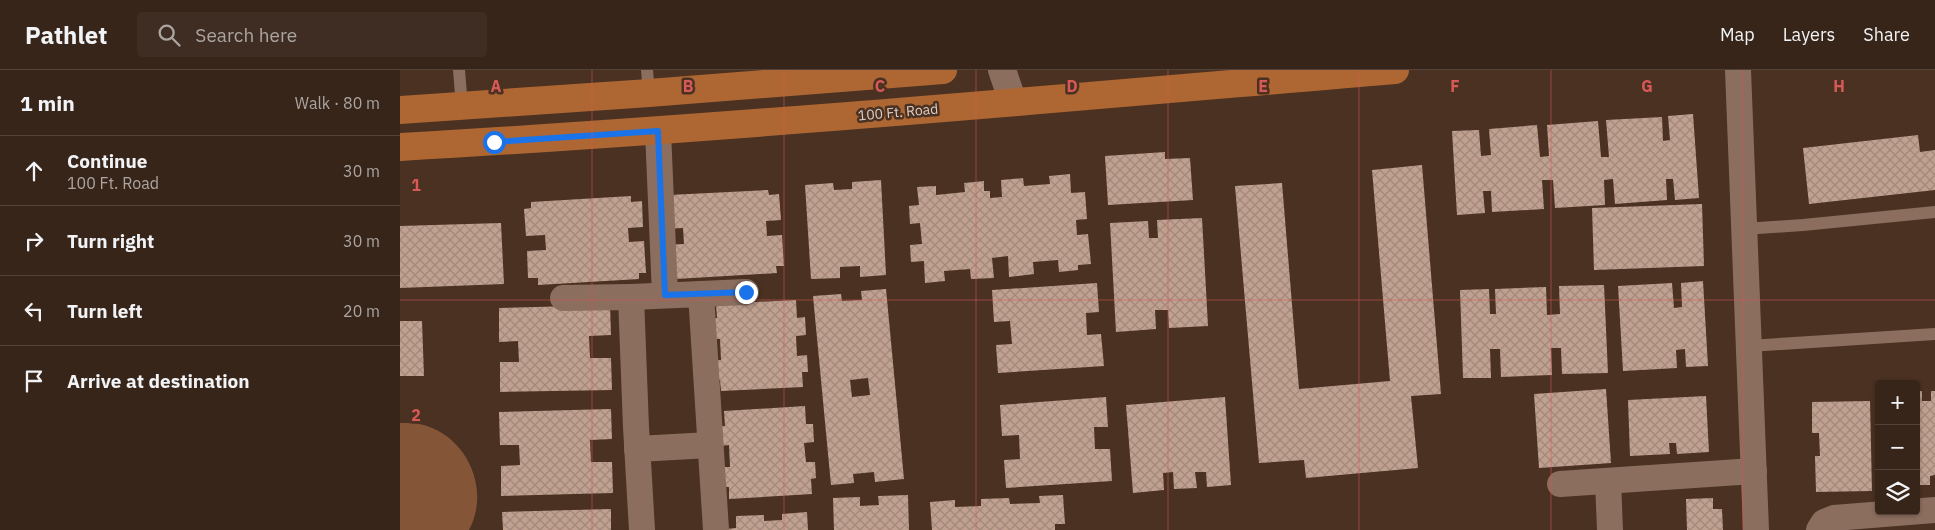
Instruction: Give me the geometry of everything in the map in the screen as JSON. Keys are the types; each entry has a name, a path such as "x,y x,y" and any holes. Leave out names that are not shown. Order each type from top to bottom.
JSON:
{"main road":[{"path":"400,110 462,107 648,82 943,70"},
{"name":"100 Ft. Road","path":"400,147 658,131 1395,70"}],"street":[{"path":"1002,70 1014,102"},
{"path":"1738,70 1756,530"},
{"path":"658,131 665,295"},
{"path":"563,298 746,292"},
{"path":"701,294 716,530"},
{"path":"631,297 642,530"},
{"path":"637,449 710,445"},
{"path":"1560,484 1754,471"},
{"path":"1608,481 1610,530"},
{"path":"1920,511 1935,510"},
{"path":"1819,530 1824,522 1834,518 1875,514"}],"lane":[{"path":"459,70 462,107"},
{"path":"1744,229 1935,212"},
{"path":"1749,346 1935,334"}],"shaded area":[{"path":"400,423 424,425 442,433 464,455 472,469 477,499 475,515 469,530 400,530"}],"building":[{"path":"1693,114 1699,198 1675,200 1673,179 1666,179 1667,200 1615,204 1613,179 1604,180 1605,205 1555,208 1553,180 1542,180 1544,209 1492,212 1491,191 1483,191 1485,213 1457,215 1452,131 1479,130 1481,156 1491,155 1489,129 1537,125 1540,157 1549,156 1547,125 1598,121 1601,157 1609,157 1606,120 1662,117 1663,141 1670,140 1668,116"},
{"path":"1918,135 1920,152 1935,150 1935,190 1809,204 1803,148"},
{"path":"1165,152 1165,159 1190,158 1193,200 1108,205 1105,156"},
{"path":"1422,165 1441,394 1411,396 1418,468 1306,478 1304,460 1259,463 1235,186 1282,183 1299,389 1390,381 1372,170"},
{"path":"1070,174 1071,193 1085,192 1087,219 1076,220 1077,235 1088,234 1091,264 1078,265 1078,270 1059,272 1058,260 1033,262 1034,274 1009,277 1008,256 992,258 994,278 971,279 970,269 944,271 945,281 925,283 924,261 911,262 910,245 922,244 920,223 910,224 909,206 919,205 917,187 936,186 936,195 965,192 964,183 984,181 984,191 990,191 990,198 1002,197 1001,180 1023,178 1024,186 1050,184 1049,176"},
{"path":"881,180 886,275 860,277 860,266 840,267 840,278 811,279 805,185 833,183 834,190 852,189 852,182"},
{"path":"768,190 769,195 779,194 781,220 766,221 767,236 782,235 784,266 776,266 777,273 676,279 665,245 684,244 683,228 664,229 669,195"},
{"path":"631,196 631,202 642,201 643,227 628,228 629,242 644,241 646,273 639,273 639,279 538,285 538,278 528,278 527,251 546,250 545,235 526,236 524,209 531,208 531,202"},
{"path":"1702,204 1704,266 1594,270 1592,208"},
{"path":"1202,218 1208,326 1169,328 1168,310 1155,310 1156,329 1116,332 1110,223 1148,221 1149,238 1158,238 1157,220"},
{"path":"501,223 504,284 400,288 400,226"},
{"path":"1703,281 1708,366 1686,367 1685,349 1676,350 1677,368 1623,371 1618,286 1672,283 1674,308 1682,307 1681,283"},
{"path":"1097,283 1099,312 1086,313 1087,335 1101,334 1104,366 998,373 996,345 1012,344 1010,321 994,322 992,290"},
{"path":"1604,285 1608,373 1562,374 1561,348 1551,348 1552,375 1501,377 1500,349 1490,349 1491,378 1463,378 1460,290 1489,289 1490,314 1496,314 1495,289 1546,287 1547,315 1560,314 1559,286"},
{"path":"886,289 904,479 875,482 874,472 853,474 854,483 831,485 813,296 841,294 842,301 862,300 861,291","holes":["868,378 870,395 852,397 850,380"]},
{"path":"796,300 797,318 805,317 806,335 796,336 797,356 807,355 808,372 802,372 803,387 721,391 720,380 716,380 715,360 721,360 720,339 713,339 712,319 717,318 716,304"},
{"path":"610,305 611,335 589,336 590,358 611,358 612,390 500,392 500,362 519,362 518,341 499,342 499,308"},
{"path":"400,321 422,321 424,376 400,376"},
{"path":"1606,389 1611,463 1539,468 1534,394"},
{"path":"1920,391 1922,391 1922,401 1931,401 1931,391 1935,391 1935,475 1930,476 1930,485 1920,485"},
{"path":"1706,396 1709,452 1677,454 1676,443 1669,443 1670,454 1630,456 1628,400"},
{"path":"1106,397 1108,427 1094,427 1095,449 1110,449 1112,481 1006,488 1004,460 1020,459 1019,435 1002,436 1000,405"},
{"path":"1225,397 1231,485 1207,487 1206,472 1195,472 1197,488 1174,489 1173,472 1163,473 1164,490 1133,493 1126,405"},
{"path":"1870,401 1872,491 1816,492 1815,456 1820,456 1819,433 1812,433 1812,402"},
{"path":"805,406 806,424 813,424 814,442 804,443 806,462 815,462 816,478 811,479 812,494 729,499 729,487 724,487 723,467 730,467 729,445 721,446 720,426 725,426 724,411"},
{"path":"611,409 612,439 590,440 591,462 612,462 613,493 501,496 501,466 520,465 519,445 500,445 499,412"},
{"path":"908,495 909,530 834,530 833,498 860,497 860,506 879,505 878,496"},
{"path":"1063,495 1065,524 1055,524 1055,530 932,530 930,502 955,500 955,507 981,506 981,499 1009,498 1010,504 1040,503 1039,496"},
{"path":"1713,498 1713,509 1722,509 1723,530 1687,530 1686,499"},
{"path":"611,509 611,530 503,530 502,512"},
{"path":"807,512 808,530 726,530 736,528 736,516 764,515 764,521 782,520 782,514"}],"route":[{"path":"494,142 658,131 665,295 746,292"}]}
